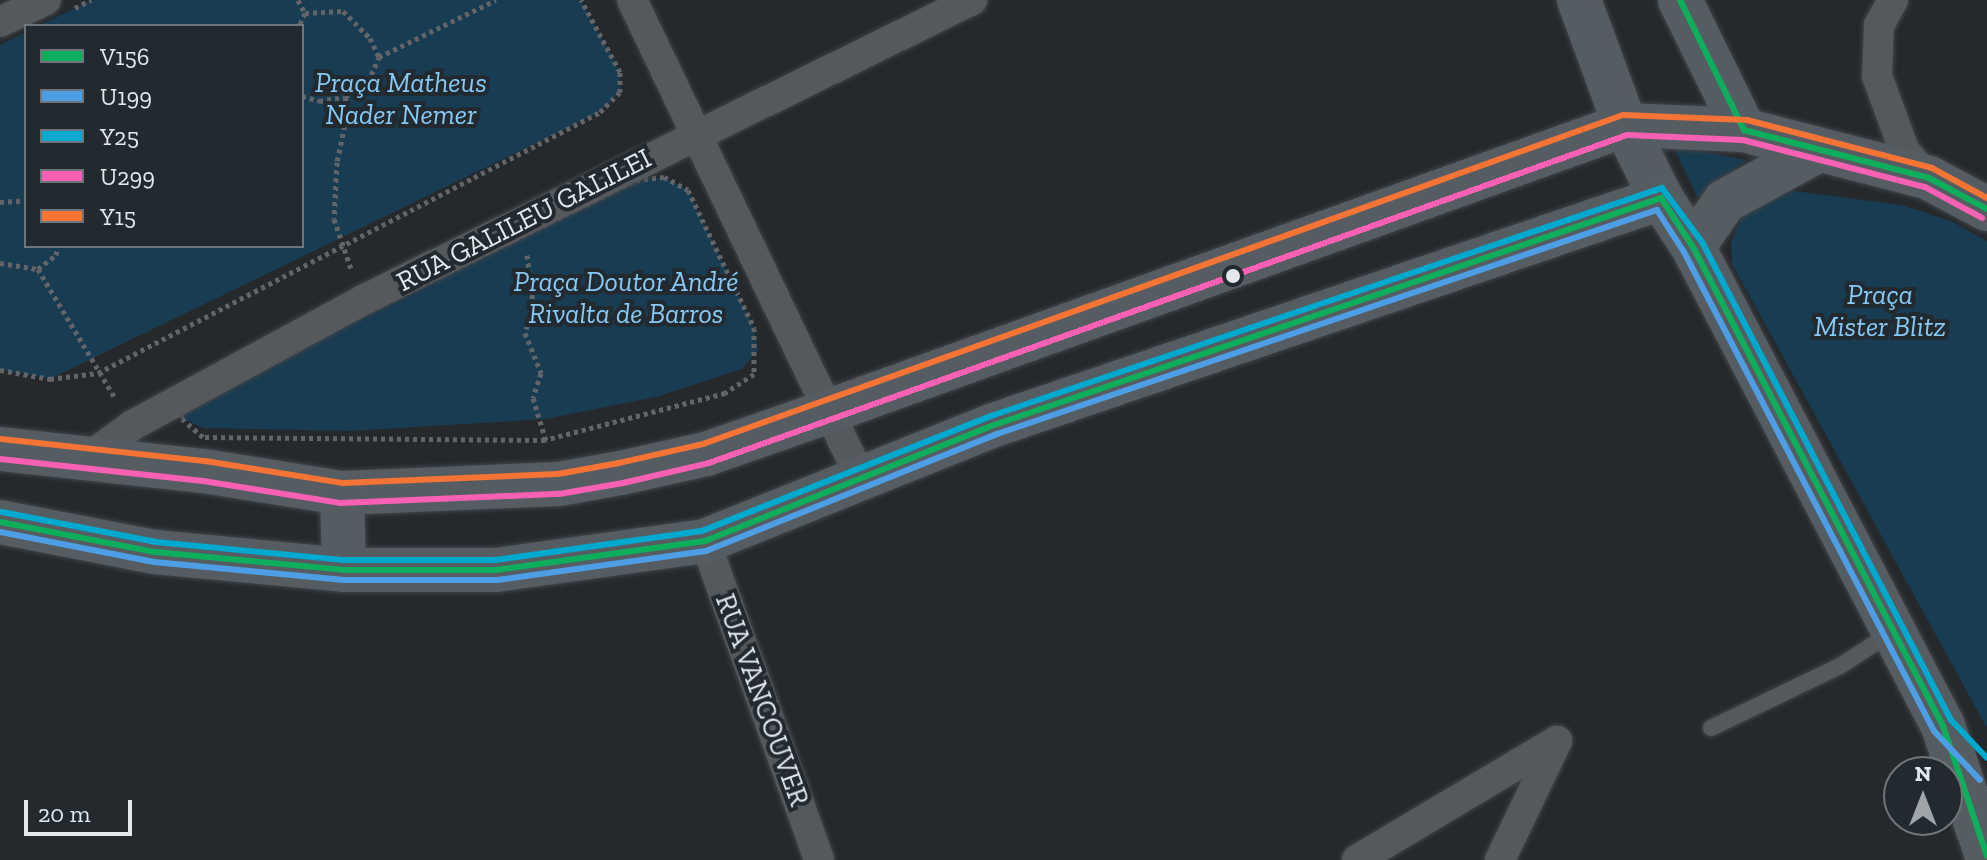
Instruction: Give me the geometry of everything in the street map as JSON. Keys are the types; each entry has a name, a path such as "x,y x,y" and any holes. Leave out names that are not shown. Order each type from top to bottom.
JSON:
{"main road":[{"path":"1579,0 1625,125 1661,198 1693,247 1943,726 1987,856"},
{"path":"1680,0 1744,130"},
{"path":"0,449 342,493 559,484 706,454 1625,125 1744,130 1815,152 1929,178 1987,209"},
{"path":"1693,247 1725,201 1815,152"},
{"path":"0,522 155,552 344,570 496,570 705,541 862,481 994,425 1661,198"},
{"path":"342,493 344,570"},
{"path":"1943,726 1987,773"}],"street":[{"path":"0,22 46,0"},
{"path":"632,0 832,410 862,481"},
{"name":"RUA GALILEU GALILEI","path":"86,459 133,425 365,299 972,0"},
{"path":"1893,0 1879,25 1877,76 1905,152 1929,178"},
{"name":"RUA VANCOUVER","path":"705,541 819,860"},
{"path":"1357,860 1557,741 1500,860"}],"lane":[{"path":"1711,728 1840,666 1893,633"}],"path":[{"path":"298,0 305,13"},
{"path":"304,97 319,101 345,97 368,82 379,57 496,0"},
{"path":"0,370 50,379 98,373 600,112 620,92 620,72 581,0"},
{"path":"305,13 343,11 370,38 379,57"},
{"path":"300,24 305,13"},
{"path":"345,97 348,110 337,162 334,219 340,245 365,299"},
{"path":"664,177 688,190 754,328 754,374 725,393 545,440 203,437 181,418 184,402 520,236 636,180 664,177"},
{"path":"0,202 24,200"},
{"path":"520,236 533,302 525,333 541,373 533,398 559,484"},
{"path":"0,263 38,269 56,255 58,248"},
{"path":"38,269 98,373 133,425"}],"green space":[{"name":"Praça Matheus Nader Nemer","path":"91,0 581,0 620,72 620,92 600,112 50,379 0,370 0,45 24,33 24,248 304,248 304,24 43,24"},
{"path":"1673,146 1747,160 1698,198"},
{"name":"Praça Doutor André Rivalta de Barros","path":"664,177 688,190 754,328 758,350 742,369 656,397 546,419 350,431 204,428 181,418 184,402 636,180"},
{"name":"Praça Mister Blitz","path":"1786,190 1902,205 1953,222 1987,241 1987,728 1732,264 1731,242 1741,219 1759,198"}],"transit line":[{"name":"V156","path":"1680,0 1744,130 1929,178 1987,209"},
{"name":"Y15","path":"1,439 205,461 343,483 558,474 619,463 703,444 1623,115 1747,120 1932,168 1987,198"},
{"name":"U299","path":"0,459 203,481 341,503 559,494 623,483 709,463 1627,135 1743,140 1925,187 1982,218"},
{"name":"Y25","path":"2,512 156,542 344,560 495,560 702,531 991,416 1662,188 1702,242 1951,720 1987,758"},
{"name":"V156","path":"0,522 155,552 344,570 496,570 705,541 994,425 1661,198 1693,247 1943,726 1987,856"},
{"name":"U199","path":"0,532 154,562 344,580 497,580 706,551 997,434 1657,210 1684,252 1934,731 1980,780"}]}
